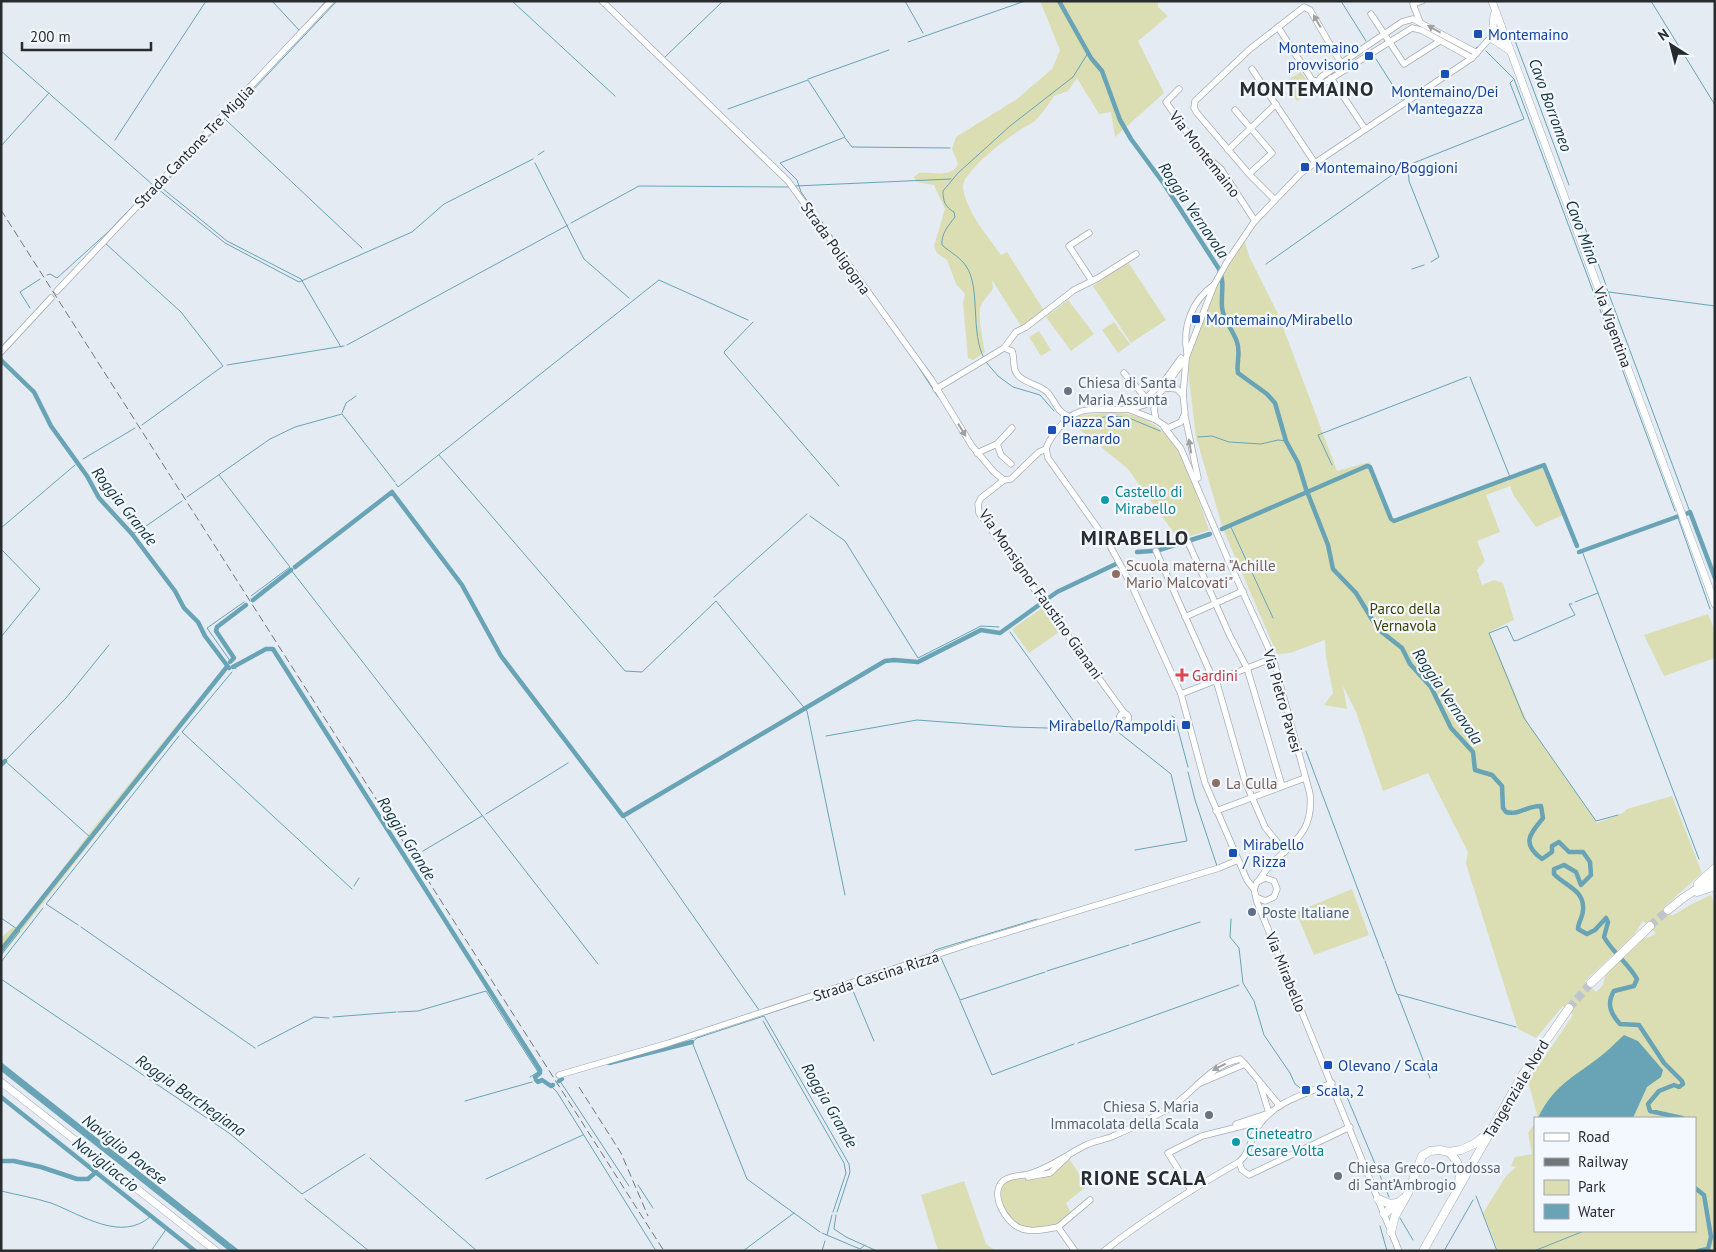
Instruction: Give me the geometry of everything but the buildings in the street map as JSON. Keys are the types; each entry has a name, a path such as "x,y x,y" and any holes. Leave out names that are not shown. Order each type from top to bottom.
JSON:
{"highway":[{"path":"1668,910 1715,868"},
{"path":"1683,898 1715,877"},
{"path":"1683,898 1715,886"},
{"path":"1591,983 1650,926"},
{"name":"Tangenziale Nord","path":"1423,1251 1542,1044 1570,1008"},
{"path":"1384,1214 1398,1206 1405,1198 1422,1156 1430,1151 1450,1152 1474,1144 1490,1132"},
{"path":"1450,1152 1457,1160 1461,1171 1458,1188"},
{"path":"1378,1200 1398,1206"},
{"path":"1392,1232 1398,1206"}],"main road":[{"name":"Via Vigentina","path":"1492,1 1715,604"},
{"path":"1494,38 1495,9"},
{"path":"1496,30 1503,34 1502,40 1494,38 1496,30"},
{"path":"1494,38 1510,50"},
{"path":"1,1082 216,1251"}],"street":[{"name":"Strada Cantone Tre Miglia","path":"57,291 332,1"},
{"name":"Strada Poligogna","path":"602,1 788,180 936,389 977,453 1004,480"},
{"path":"1420,22 1413,4 1422,1"},
{"path":"1275,200 1248,174 1197,113 1194,104 1250,49 1307,6 1344,66"},
{"path":"1370,14 1404,64 1440,41"},
{"path":"1278,27 1312,80 1324,83 1362,50 1402,22 1413,19 1478,52"},
{"path":"1318,82 1321,77 1366,56 1412,28 1421,30 1472,58"},
{"path":"1124,373 1146,398 1166,388 1185,357 1214,285 1255,221 1315,163 1472,58 1494,38"},
{"path":"1362,50 1366,56"},
{"path":"1252,69 1315,163"},
{"path":"1331,78 1365,129"},
{"name":"Via Montemaino","path":"1179,89 1166,102 1200,151 1221,169 1255,221"},
{"path":"1228,150 1276,104"},
{"path":"1235,110 1272,153 1248,174"},
{"path":"1089,233 1069,246 1092,281"},
{"path":"936,389 1004,348 1010,338 1074,290 1136,254"},
{"path":"1127,409 1156,420 1164,427 1177,425 1185,416 1183,396 1190,312 1214,285"},
{"path":"1,352 51,298"},
{"path":"1010,338 1016,373 1022,379 1048,392 1057,408 1062,414 1068,416"},
{"path":"1004,348 1012,351"},
{"path":"1185,357 1158,393 1144,406 1127,409 1087,410 1068,416 1047,443 1046,449 1048,458 1121,565 1181,694 1205,783 1242,870 1254,888 1256,897 1262,901 1268,901 1274,897 1277,891 1276,884 1272,880 1265,878 1258,881 1254,888"},
{"path":"1166,388 1177,389 1183,396"},
{"path":"1156,420 1154,409 1158,393"},
{"name":"Via Pietro Pavesi","path":"1185,416 1194,468 1207,509"},
{"name":"Via Pietro Pavesi","path":"1164,427 1182,449 1273,658 1311,801 1309,818 1297,840 1258,881"},
{"path":"977,453 997,444 1012,428"},
{"path":"997,444 1001,455 1011,464"},
{"path":"1004,480 1011,479 1039,452 1046,449"},
{"name":"Via Monsignor Faustino Gianani","path":"1004,480 981,498 978,504 979,512 1125,714"},
{"path":"1188,542 1230,636 1248,668 1282,786"},
{"path":"1156,551 1215,680 1245,782 1265,827 1285,852"},
{"path":"1185,617 1243,591"},
{"path":"1181,694 1273,658"},
{"path":"1216,811 1305,778"},
{"name":"Strada Cascina Rizza","path":"560,1074 669,1043 972,943 1238,860"},
{"path":"1272,880 1271,870 1276,861"},
{"path":"1242,870 1248,878 1258,881"},
{"name":"Via Mirabello","path":"1256,897 1399,1250"},
{"name":"Via Mirabello","path":"1263,917 1268,901"},
{"path":"1090,1200 1058,1227 1021,1229 1012,1224 1002,1210 998,1189 1008,1178 1032,1173 1072,1152 1135,1127 1188,1095 1196,1084 1246,1064 1279,1105"},
{"path":"1260,1080 1269,1113"},
{"path":"1104,1251 1136,1225 1245,1157 1256,1129 1269,1113 1279,1105 1332,1083"},
{"path":"1223,1130 1251,1117 1269,1113"},
{"path":"1190,1190 1168,1153 1202,1136 1262,1121"},
{"path":"1239,1162 1242,1170 1249,1175 1350,1127"},
{"path":"1058,1227 1075,1251"}],"green space":[{"path":"1040,1 1158,1 1158,7 1168,16 1138,41 1164,93 1115,137 1111,112 1099,114 1077,78 1068,91 1054,96 1033,123 1013,134 995,148 969,174 964,182 963,189 969,207 1001,255 1007,252 1045,312 1021,326 992,280 993,288 980,309 985,352 973,360 968,358 963,303 965,294 956,284 947,260 937,253 934,246 945,209 934,185 916,182 914,177 919,173 946,173 955,169 958,164 952,149 956,137 1017,99 1052,69 1060,50"},
{"path":"1301,72 1314,90 1297,101 1284,82"},
{"name":"Parco della Vernavola","path":"1244,239 1249,256 1278,314 1337,471 1370,462 1394,523 1545,464 1565,514 1536,527 1514,496 1510,486 1486,495 1500,532 1477,541 1485,561 1477,570 1482,585 1494,580 1503,583 1514,620 1489,632 1528,724 1597,823 1623,813 1627,809 1672,796 1702,873 1664,907 1672,916 1711,895 1715,905 1715,1251 1498,1251 1483,1213 1506,1176 1516,1167 1511,1166 1515,1157 1532,1154 1528,1133 1534,1124 1534,1232 1696,1232 1696,1117 1538,1117 1528,1081 1573,1015 1563,1006 1536,1038 1518,1029 1466,864 1468,852 1428,773 1383,791 1356,712 1343,686 1347,709 1324,705 1333,693 1326,657 1325,640 1290,653 1277,654 1223,529 1196,437 1187,362 1216,285","holes":["1643,921 1656,933 1639,940 1606,973 1603,985 1596,992 1585,981 1633,936"]},
{"path":"1128,262 1166,320 1131,343 1093,286"},
{"path":"1068,300 1094,334 1071,351 1046,317"},
{"path":"1114,322 1130,344 1118,353 1102,330"},
{"path":"1039,331 1051,350 1041,356 1029,337"},
{"path":"1112,412 1135,416 1153,424 1168,437 1179,452 1188,470 1209,530 1179,540 1128,469 1068,420 1077,416"},
{"path":"1045,606 1062,630 1029,653 1012,629"},
{"path":"1708,614 1715,631 1715,658 1664,676 1644,635"},
{"path":"185,715 185,722 1,957 1,938 12,928 18,927 95,826"},
{"path":"1352,889 1369,935 1314,955 1296,912"},
{"path":"1070,1160 1087,1186 1066,1203 1071,1213 1062,1222 1052,1226 1033,1228 1015,1223 1007,1214 1002,1202 1001,1196 1004,1184 1018,1179 1033,1180 1043,1178"},
{"path":"964,1181 986,1244 996,1251 938,1251 921,1195"}],"water":[{"path":"1624,1035 1638,1041 1663,1070 1661,1077 1647,1087 1633,1117 1539,1117 1560,1087 1607,1051"},
{"path":"1,1062 240,1251 229,1251 1,1071"}],"waterway":[{"path":"115,140 206,1"},
{"path":"272,1 299,30"},
{"path":"303,27 326,1"},
{"path":"165,183 337,1"},
{"path":"512,1 615,96"},
{"path":"664,58 723,1"},
{"path":"905,1 923,33"},
{"path":"908,42 1025,1"},
{"name":"Roggia Vernavola","path":"1059,1 1091,58 1102,71 1120,120 1131,139 1164,184 1219,269 1222,283 1223,312 1238,346 1238,373 1267,394 1275,403 1286,441 1298,463 1306,489"},
{"name":"Cavo Mina","path":"1341,1 1366,41"},
{"path":"1651,1 1715,105"},
{"name":"Cavo Borromeo","path":"1509,35 1514,38 1569,185"},
{"path":"808,79 889,50"},
{"path":"1,51 153,185 108,232 57,278 50,274 47,275"},
{"name":"Cavo Mina","path":"1486,51 1514,79 1675,511"},
{"path":"984,358 977,336 975,298 971,275 961,260 942,245 944,234 955,217 954,212 945,203 943,191 958,173 1010,126 1073,77 1088,53"},
{"name":"Cavo Mina","path":"1376,59 1402,100"},
{"path":"728,109 808,80 845,137 780,163 797,180 801,192 892,321"},
{"path":"1406,166 1524,119 1510,83 1513,80"},
{"path":"1,146 49,93"},
{"path":"226,120 362,248"},
{"path":"845,138 852,147 950,148"},
{"path":"538,155 544,151"},
{"path":"158,189 225,243 299,282 412,232 444,204 533,159"},
{"path":"535,163 584,259 629,298"},
{"path":"1408,167 1409,181 1439,257 1431,262"},
{"path":"1266,264 1402,168"},
{"path":"795,186 951,179"},
{"path":"571,223 639,186 789,187"},
{"path":"162,188 227,241 301,279 341,347"},
{"name":"Cavo Borromeo","path":"1583,222 1606,285"},
{"path":"347,345 568,225"},
{"path":"105,243 181,312 223,366 142,425"},
{"path":"1412,269 1424,265"},
{"path":"30,308 20,292 40,279"},
{"path":"396,484 398,487 659,280 748,320"},
{"path":"1607,289 1690,512"},
{"path":"1609,292 1715,306"},
{"path":"753,322 724,352 725,354 839,486"},
{"path":"1,347 12,335"},
{"path":"227,365 344,346"},
{"name":"Roggia Grande","path":"1,360 34,392 51,426 87,476 99,498 132,534 175,591 184,608 198,622 205,636 229,668"},
{"path":"914,360 938,397"},
{"path":"986,362 998,376 1013,387 1040,395 1054,411"},
{"path":"923,363 934,378"},
{"path":"1332,465 1318,435 1467,377"},
{"path":"1470,377 1510,477"},
{"path":"342,413 346,403 356,396"},
{"path":"187,497 270,439 295,427 342,414 395,482"},
{"path":"1067,423 1111,416 1129,418 1160,431"},
{"path":"83,459 135,428"},
{"path":"1198,437 1212,436 1229,442 1261,444 1278,440 1286,441"},
{"path":"439,455 625,671 642,672 716,601 807,711 845,895"},
{"path":"1,528 75,465"},
{"path":"1509,478 1544,465 1577,546"},
{"path":"1222,529 1367,466 1370,467 1391,519 1394,521 1506,479"},
{"path":"219,475 290,567 251,596"},
{"path":"295,567 392,492 462,585 501,656 623,816 885,661 918,662 981,630 1000,633 1057,592 1118,563"},
{"name":"Roggia Vernavola","path":"1308,494 1328,545 1333,569 1356,593 1378,629 1402,648 1410,664 1431,687 1451,728 1473,752 1475,770 1492,775 1502,786 1503,808 1506,812 1515,813 1541,806 1543,818 1532,833 1529,843 1531,848 1542,859 1552,852 1552,846 1559,842 1569,852 1583,852 1590,862 1591,875 1581,885 1576,872 1564,865 1554,869 1554,874 1578,893 1581,898 1583,913 1578,929 1587,934 1595,930 1606,918 1608,922 1604,937 1637,979 1634,986 1614,991 1610,1000 1612,1013 1620,1024 1639,1025 1664,1063 1682,1081 1683,1084 1679,1087 1674,1085 1659,1091 1648,1104 1650,1111 1677,1117"},
{"path":"132,534 182,501"},
{"path":"1686,514 1690,512 1715,578"},
{"path":"714,597 807,514"},
{"path":"1677,515 1710,609"},
{"path":"810,516 845,541 918,658 981,626 999,627"},
{"path":"1579,552 1679,516"},
{"path":"1230,525 1273,618"},
{"path":"1159,550 1210,534"},
{"path":"1,549 40,589 1,637"},
{"path":"1137,552 1152,551"},
{"path":"1582,551 1699,859"},
{"path":"291,570 598,964"},
{"path":"253,600 291,570"},
{"path":"1575,602 1598,593"},
{"path":"231,662 207,628 244,602"},
{"path":"1572,604 1569,604 1575,615 1518,640 1514,641 1507,626 1489,633 1524,718 1596,821 1618,815"},
{"path":"230,662 234,658 216,631 217,627 246,605"},
{"path":"1010,632 1078,727"},
{"path":"90,837 5,761 66,698 109,645"},
{"name":"Roggia Grande","path":"233,667 266,649 273,649 540,1070 540,1073 535,1077"},
{"name":"Roggia Grande","path":"233,665 236,669"},
{"path":"1,950 226,668"},
{"path":"232,672 182,732 352,889"},
{"path":"1172,716 1175,718 1188,767"},
{"path":"826,736 917,720 1012,727 1115,730"},
{"path":"1118,732 1171,774 1187,841 1135,850"},
{"path":"78,925 46,904 179,736"},
{"path":"1306,751 1384,959"},
{"path":"1,765 5,761"},
{"path":"486,814 568,763"},
{"path":"1188,772 1195,800 1217,866"},
{"path":"423,851 482,816"},
{"path":"623,816 759,1010"},
{"path":"354,886 359,878"},
{"name":"Roggia Barchegiana","path":"1,962 43,908"},
{"path":"1,918 20,931 1,955"},
{"path":"932,953 935,950 1037,919"},
{"path":"1231,919 1230,937 1239,948 1243,983 1254,1001 1264,1035 1290,1073 1295,1084 1303,1090"},
{"path":"1132,944 1200,922"},
{"path":"81,927 255,1048"},
{"path":"1047,971 1129,945"},
{"path":"874,1041 851,986 941,958 960,1000 1045,972"},
{"path":"1385,961 1397,994 1516,1027"},
{"name":"Roggia Barchegiana","path":"1,979 229,1133 302,1194 365,1154"},
{"path":"1078,1043 1239,985"},
{"name":"Roggia Grande","path":"764,1015 846,988"},
{"name":"Roggia Grande","path":"398,1012 418,1011 486,991 538,1072 530,1077"},
{"path":"1398,995 1430,1078"},
{"path":"960,1001 992,1075 1074,1044"},
{"path":"333,1017 396,1012"},
{"name":"Roggia Grande","path":"820,1232 747,1179 692,1042 697,1038 764,1016 849,1164 850,1172 837,1212"},
{"path":"258,1046 314,1017 329,1018"},
{"name":"Roggia Grande","path":"763,1021 844,1163 846,1173 833,1212"},
{"name":"Roggia Grande","path":"609,1063 692,1042"},
{"name":"Roggia Grande","path":"536,1080 538,1082 542,1080 551,1086 553,1085"},
{"path":"560,1081 629,1186"},
{"path":"465,1101 532,1082"},
{"path":"551,1086 557,1092 656,1251"},
{"name":"Navigliaccio","path":"1,1097 195,1251"},
{"path":"1347,1097 1389,1197"},
{"path":"486,1179 583,1135"},
{"name":"Roggia Barchegiana","path":"370,1158 477,1251"},
{"path":"1,1161 14,1161 41,1167 77,1179 88,1179 96,1172"},
{"path":"638,1185 653,1208"},
{"name":"Roggia Vernavola","path":"1696,1189 1704,1195 1711,1237 1708,1249 1698,1251"},
{"path":"1,1191 51,1203 89,1220 115,1227 128,1227 140,1224 151,1216"},
{"path":"1476,1196 1497,1251"},
{"path":"305,1199 369,1251"},
{"path":"1444,1251 1473,1200"},
{"path":"743,1251 794,1213"},
{"path":"827,1235 832,1215"},
{"name":"Roggia Grande","path":"836,1215 834,1229 846,1237 877,1251"},
{"path":"1400,1218 1413,1240"},
{"path":"1380,1226 1387,1251"},
{"path":"151,1251 167,1228"},
{"path":"1534,1251 1582,1232"},
{"path":"822,1233 860,1249 865,1245"},
{"path":"822,1251 825,1241"}],"tunnel":[{"path":"1650,926 1668,910"},
{"path":"1569,1008 1591,983"}],"railway":[{"path":"1,210 664,1251"},
{"path":"579,1087 621,1153 648,1216"}],"place":[{"name":"Montemaino","path":"1478,34"},
{"name":"Montemaino provvisorio","path":"1369,56"},
{"name":"Montemaino/Dei Mantegazza","path":"1445,74"},
{"name":"Montemaino/Boggioni","path":"1305,167"},
{"name":"Montemaino/Mirabello","path":"1196,319"},
{"name":"Chiesa di Santa Maria Assunta","path":"1068,391"},
{"name":"Piazza San Bernardo","path":"1052,430"},
{"name":"Castello di Mirabello","path":"1105,500"},
{"name":"Scuola materna \"Achille Mario Malcovati\"","path":"1116,574"},
{"name":"Gardini","path":"1182,675"},
{"name":"Mirabello/Rampoldi","path":"1186,725"},
{"name":"La Culla","path":"1216,783"},
{"name":"Mirabello / Rizza","path":"1233,853"},
{"name":"Poste Italiane","path":"1252,912"},
{"name":"Olevano / Scala","path":"1328,1065"},
{"name":"Scala, 2","path":"1306,1090"},
{"name":"Chiesa S. Maria Immacolata della Scala","path":"1209,1115"},
{"name":"Cineteatro Cesare Volta","path":"1236,1142"},
{"name":"Chiesa Greco-Ortodossa di Sant’Ambrogio","path":"1338,1176"}],"district":[{"name":"MONTEMAINO","path":"1307,89"},
{"name":"MIRABELLO","path":"1135,538"},
{"name":"RIONE SCALA","path":"1144,1178"}],"water label":[{"name":"Naviglio Pavese","path":"125,1149"}]}
